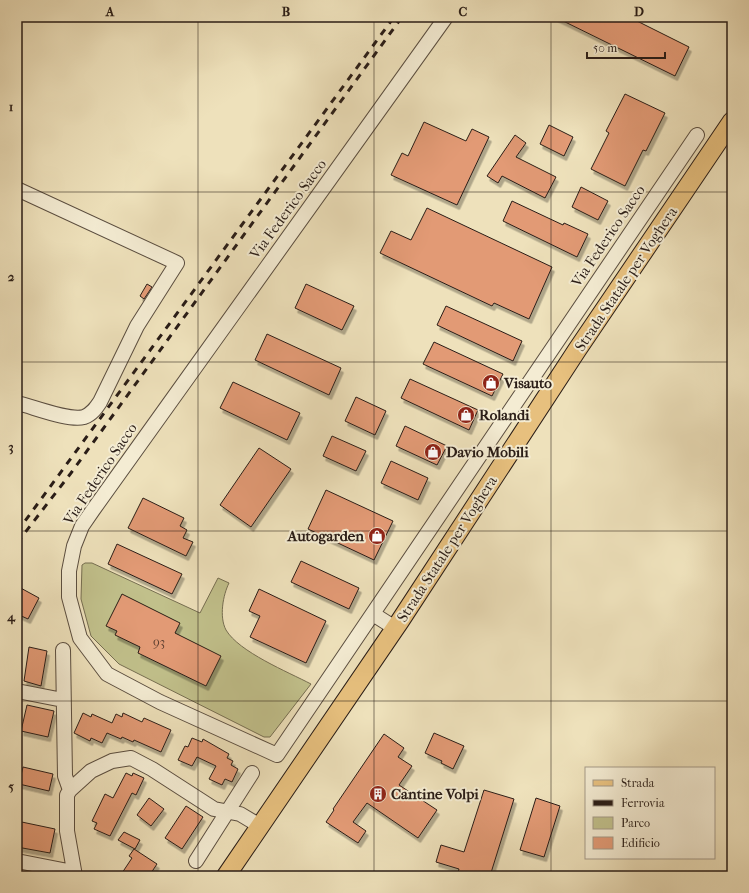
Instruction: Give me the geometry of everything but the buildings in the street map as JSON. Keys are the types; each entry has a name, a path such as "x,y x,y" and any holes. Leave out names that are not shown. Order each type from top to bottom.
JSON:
{"main road":[{"name":"Strada Statale per Voghera","path":"226,876 395,628 577,350 732,121"}],"street":[{"name":"Via Federico Sacco","path":"446,17 82,526 74,546 69,571 69,597 80,638 107,674 160,702 277,754 697,135"},
{"path":"17,188 176,263 164,285 137,326 100,402 91,413 85,416 71,418 17,403"},
{"path":"648,208 666,220"},
{"path":"373,614 395,628"},
{"path":"63,650 65,776 70,790"},
{"path":"17,691 63,700"},
{"path":"17,861 74,874 66,824 66,802 70,790 92,771 112,761 131,758 152,769 214,809 240,814 260,826"},
{"path":"196,861 229,812 252,773"}],"green space":[{"path":"85,563 92,563 200,613 218,578 229,583 225,594 222,613 226,630 232,638 265,661 311,684 270,737 264,737 119,664 91,636 81,599 82,565"}],"railway":[{"path":"17,532 394,17"},
{"path":"17,543 71,473 402,17"}],"place":[{"name":"Visauto","path":"491,383"},
{"name":"Rolandi","path":"466,415"},
{"name":"Davio Mobili","path":"433,452"},
{"name":"Autogarden","path":"377,536"},
{"name":"Cantine Volpi","path":"378,794"}]}
